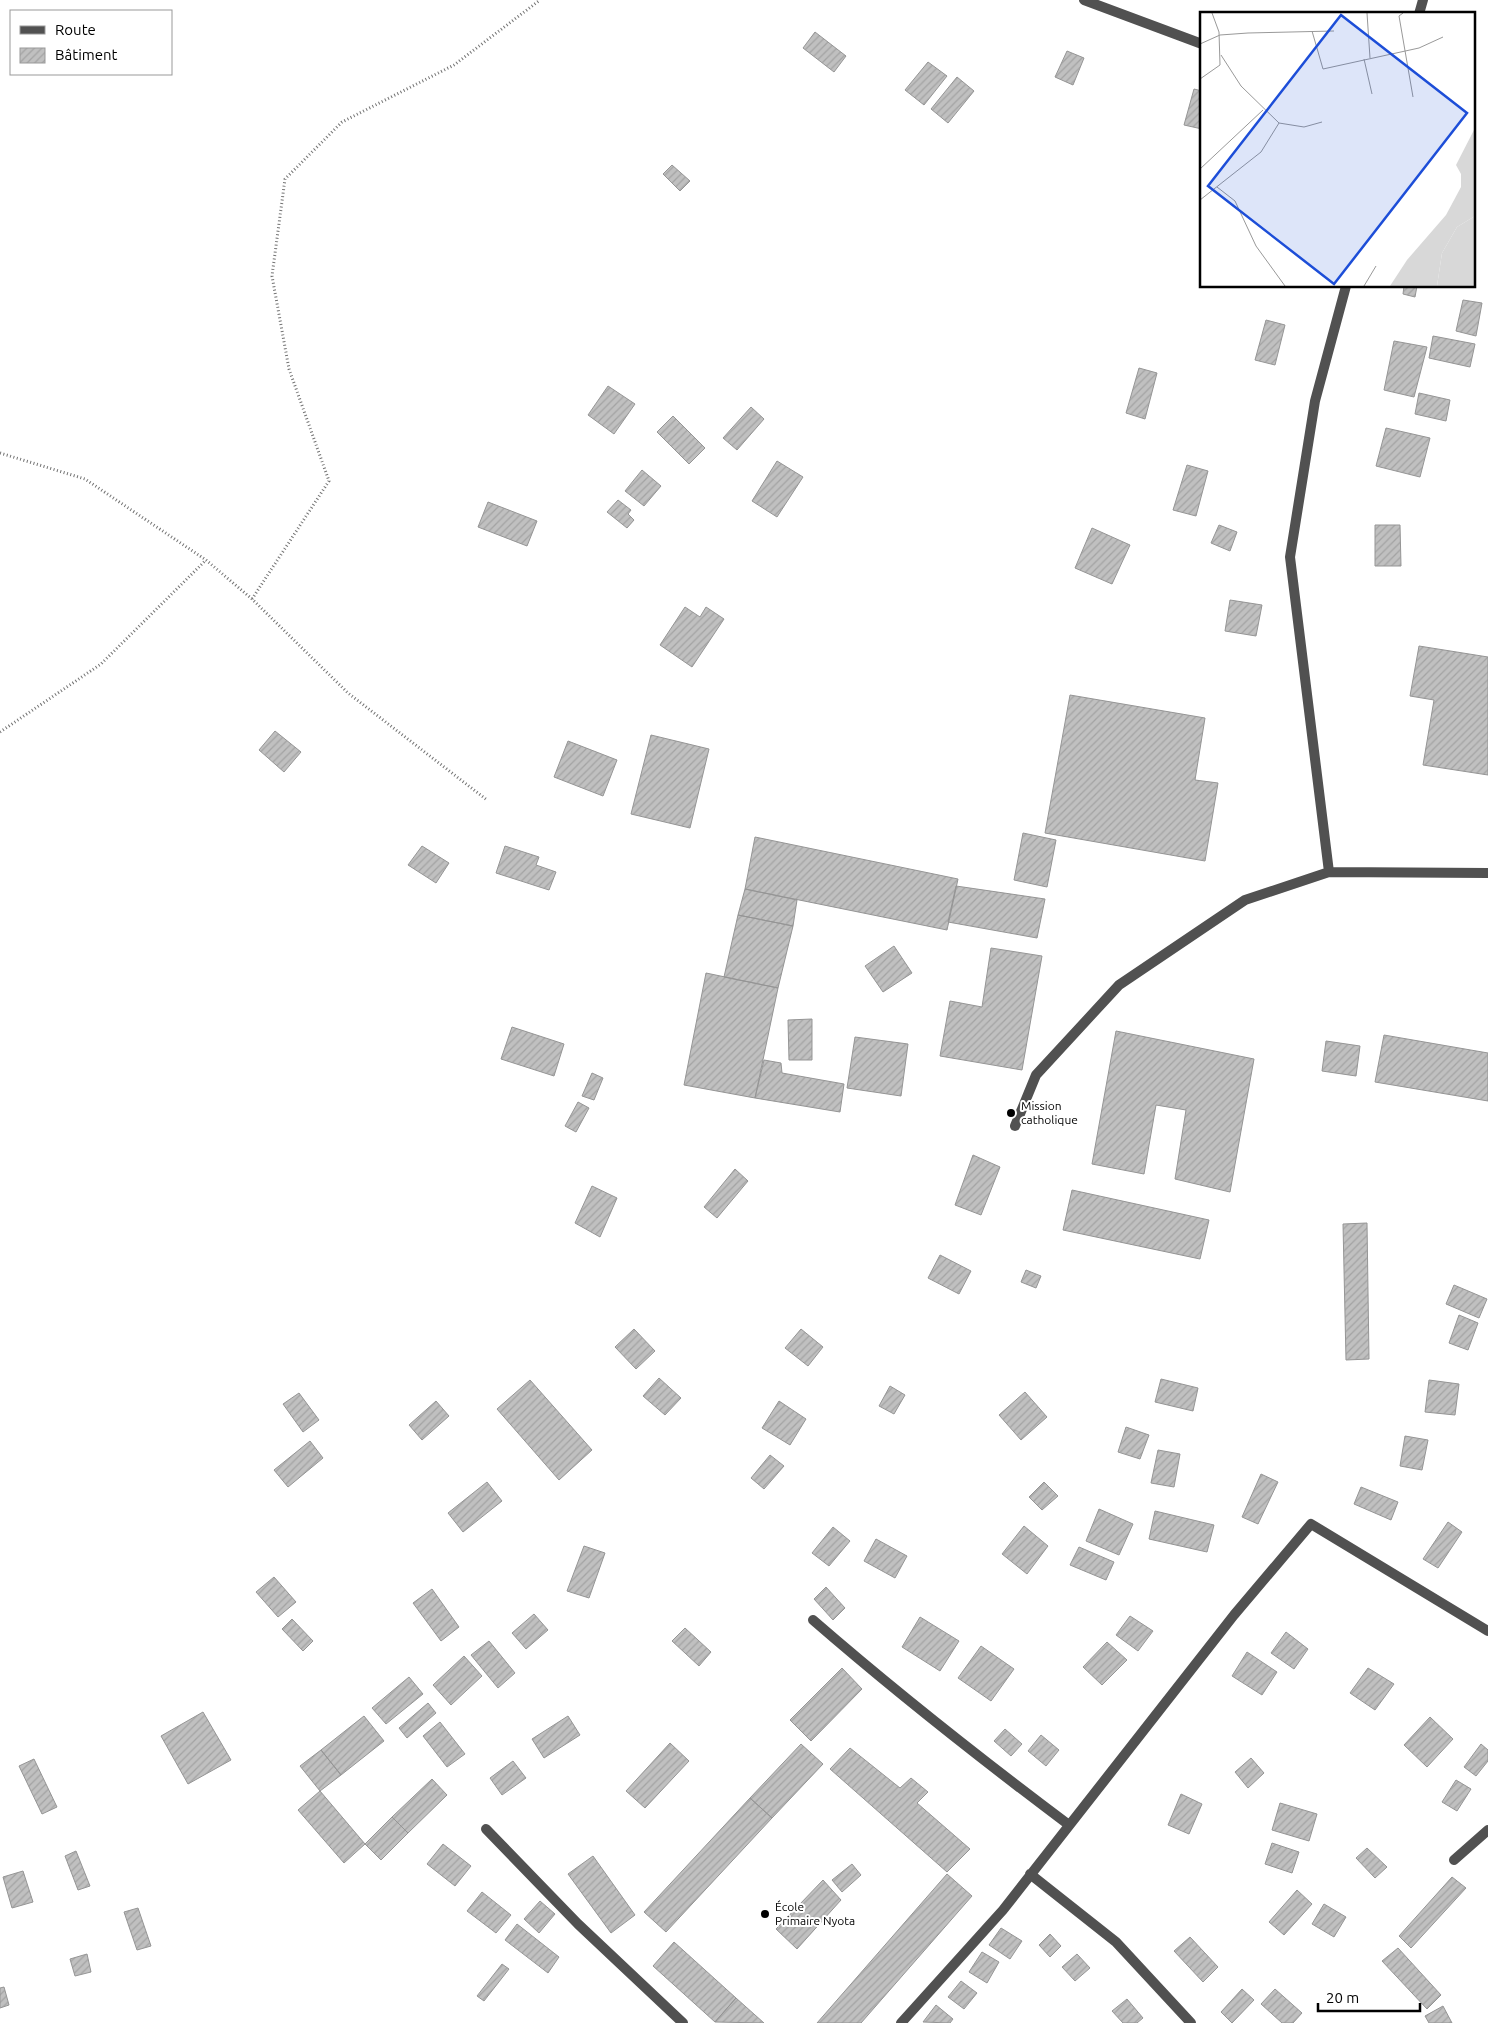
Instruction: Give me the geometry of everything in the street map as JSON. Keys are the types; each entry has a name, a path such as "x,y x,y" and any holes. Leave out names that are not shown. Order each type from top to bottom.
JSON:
{"street":[{"path":"1084,0 1200,43"},
{"path":"1329,872 1290,556 1315,401 1345,288"},
{"path":"1015,1126 1036,1076 1119,985 1246,900 1329,872 1488,873"},
{"path":"901,2023 1003,1910 1234,1615 1311,1524 1488,1631"},
{"path":"813,1620 883,1681 988,1765 1069,1824"},
{"path":"486,1829 578,1924 683,2023"},
{"path":"1454,1860 1488,1830"},
{"path":"1030,1874 1116,1942 1191,2023"}],"path":[{"path":"252,599 329,481 289,369 272,276 285,178 342,122 454,64 540,0"},
{"path":"0,453 85,479 206,560 252,599 348,693 487,800"},
{"path":"0,732 101,664 206,560"}],"building":[{"path":"815,32 846,56 834,72 803,48"},
{"path":"1067,51 1084,58 1073,85 1055,77"},
{"path":"928,62 947,76 924,105 905,90"},
{"path":"957,77 974,91 948,123 931,109"},
{"path":"1194,89 1200,90 1200,129 1184,125"},
{"path":"672,165 690,181 680,191 663,174"},
{"path":"1404,288 1417,288 1415,297 1403,294"},
{"path":"1463,300 1482,303 1476,336 1456,331"},
{"path":"1266,320 1285,325 1275,365 1255,360"},
{"path":"1433,336 1475,344 1470,367 1429,358"},
{"path":"1394,341 1427,347 1414,397 1384,390"},
{"path":"1139,368 1157,373 1145,419 1126,413"},
{"path":"608,386 635,404 614,434 588,415"},
{"path":"1419,393 1450,400 1446,421 1415,414"},
{"path":"751,407 764,419 737,450 723,438"},
{"path":"673,416 705,448 689,464 657,432"},
{"path":"1386,428 1430,438 1420,477 1376,466"},
{"path":"777,461 803,477 777,517 752,501"},
{"path":"1187,465 1208,471 1196,516 1173,510"},
{"path":"642,470 661,486 644,506 625,491"},
{"path":"618,500 631,510 628,514 634,520 627,528 607,512"},
{"path":"488,502 537,521 527,546 478,527"},
{"path":"1219,525 1237,532 1230,551 1211,543"},
{"path":"1375,525 1400,525 1401,566 1375,566"},
{"path":"1092,528 1130,545 1112,584 1075,568"},
{"path":"1230,600 1262,605 1256,636 1225,631"},
{"path":"685,607 700,617 706,607 724,619 692,667 660,645"},
{"path":"1419,646 1488,657 1488,775 1423,765 1434,700 1410,696"},
{"path":"1070,695 1205,718 1195,780 1218,783 1205,861 1045,833"},
{"path":"275,731 301,752 284,772 259,750"},
{"path":"651,735 709,749 690,828 631,814"},
{"path":"568,741 617,760 603,796 554,777"},
{"path":"1023,833 1056,840 1047,887 1014,880"},
{"path":"755,837 958,879 947,930 745,889"},
{"path":"422,846 449,863 436,883 408,865"},
{"path":"505,846 539,857 536,865 556,872 549,890 496,873"},
{"path":"956,886 1045,899 1037,938 948,922"},
{"path":"745,889 797,900 793,926 738,915"},
{"path":"738,915 793,926 778,988 724,977"},
{"path":"894,946 912,973 883,992 865,966"},
{"path":"991,948 1042,956 1022,1070 940,1056 950,1001 982,1007"},
{"path":"706,973 778,988 755,1098 684,1085"},
{"path":"812,1019 812,1060 789,1060 788,1020"},
{"path":"512,1027 564,1044 554,1076 501,1059"},
{"path":"1116,1031 1254,1059 1230,1192 1175,1179 1186,1110 1156,1105 1144,1174 1092,1164"},
{"path":"1384,1035 1488,1053 1488,1101 1375,1082"},
{"path":"855,1037 908,1044 901,1096 847,1088"},
{"path":"1326,1041 1360,1046 1356,1076 1322,1071"},
{"path":"764,1060 781,1063 782,1073 844,1084 840,1112 755,1098"},
{"path":"592,1073 603,1078 594,1100 582,1096"},
{"path":"578,1102 589,1108 576,1132 565,1126"},
{"path":"973,1155 1000,1167 981,1215 955,1205"},
{"path":"735,1169 748,1181 717,1218 704,1207"},
{"path":"592,1186 617,1198 600,1237 575,1223"},
{"path":"1072,1190 1209,1220 1200,1259 1063,1230"},
{"path":"1367,1223 1369,1359 1346,1360 1343,1224"},
{"path":"940,1255 971,1271 959,1294 928,1278"},
{"path":"1026,1270 1041,1276 1036,1288 1021,1282"},
{"path":"1454,1285 1487,1299 1479,1318 1446,1304"},
{"path":"1459,1315 1478,1323 1468,1350 1449,1343"},
{"path":"634,1329 655,1351 636,1369 615,1347"},
{"path":"801,1329 823,1347 808,1366 785,1348"},
{"path":"659,1378 681,1398 665,1415 643,1396"},
{"path":"1161,1379 1198,1388 1193,1411 1155,1402"},
{"path":"530,1380 592,1450 559,1480 497,1409"},
{"path":"1429,1380 1459,1384 1455,1415 1425,1412"},
{"path":"890,1386 905,1395 894,1414 879,1406"},
{"path":"1025,1392 1047,1417 1021,1440 999,1415"},
{"path":"299,1393 319,1420 303,1432 283,1404"},
{"path":"436,1401 449,1416 422,1440 409,1425"},
{"path":"779,1401 806,1419 790,1445 762,1428"},
{"path":"1126,1427 1149,1435 1140,1459 1118,1452"},
{"path":"1405,1436 1428,1440 1422,1470 1400,1466"},
{"path":"310,1441 323,1458 288,1487 274,1470"},
{"path":"1158,1450 1180,1454 1174,1487 1151,1483"},
{"path":"770,1455 784,1466 764,1489 751,1478"},
{"path":"1261,1474 1278,1482 1258,1524 1242,1517"},
{"path":"487,1482 502,1501 463,1532 448,1513"},
{"path":"1044,1482 1058,1496 1042,1510 1029,1497"},
{"path":"1361,1487 1398,1502 1391,1520 1354,1504"},
{"path":"1099,1509 1133,1524 1119,1555 1086,1541"},
{"path":"1155,1511 1214,1525 1207,1552 1149,1539"},
{"path":"1448,1522 1462,1532 1438,1568 1423,1559"},
{"path":"1024,1526 1048,1546 1027,1574 1002,1554"},
{"path":"833,1527 850,1541 829,1566 812,1553"},
{"path":"876,1539 907,1556 895,1578 864,1561"},
{"path":"584,1546 605,1553 589,1598 567,1591"},
{"path":"1079,1547 1114,1562 1106,1580 1070,1565"},
{"path":"274,1577 296,1602 278,1617 256,1592"},
{"path":"826,1587 845,1608 833,1620 814,1599"},
{"path":"432,1589 459,1627 441,1641 413,1603"},
{"path":"534,1614 548,1630 526,1649 512,1633"},
{"path":"1130,1616 1153,1631 1138,1651 1116,1635"},
{"path":"920,1617 959,1641 940,1671 902,1647"},
{"path":"292,1619 313,1641 303,1651 282,1629"},
{"path":"685,1628 711,1652 699,1666 672,1641"},
{"path":"1286,1632 1308,1649 1294,1669 1271,1653"},
{"path":"489,1641 515,1673 498,1688 471,1655"},
{"path":"1107,1642 1127,1660 1102,1685 1083,1667"},
{"path":"981,1646 1014,1669 991,1701 958,1678"},
{"path":"1247,1652 1277,1672 1262,1695 1232,1676"},
{"path":"464,1656 482,1676 451,1705 433,1685"},
{"path":"842,1668 862,1689 811,1741 790,1720"},
{"path":"1368,1668 1394,1684 1375,1710 1350,1693"},
{"path":"409,1677 423,1694 386,1724 372,1708"},
{"path":"428,1703 436,1713 407,1738 399,1728"},
{"path":"203,1712 231,1760 188,1784 161,1736"},
{"path":"364,1716 384,1741 341,1775 321,1750"},
{"path":"568,1716 580,1735 544,1758 532,1739"},
{"path":"1430,1717 1453,1739 1427,1767 1404,1745"},
{"path":"440,1722 465,1754 447,1767 423,1736"},
{"path":"1005,1729 1022,1744 1011,1756 994,1741"},
{"path":"1041,1735 1059,1750 1046,1766 1028,1751"},
{"path":"670,1743 689,1761 645,1808 626,1791"},
{"path":"801,1744 823,1764 772,1818 750,1798"},
{"path":"1481,1744 1488,1750 1488,1761 1476,1776 1464,1767"},
{"path":"850,1748 900,1788 911,1778 928,1792 917,1803 970,1849 947,1872 830,1769"},
{"path":"321,1750 341,1775 320,1791 300,1766"},
{"path":"1251,1758 1264,1773 1248,1788 1235,1772"},
{"path":"34,1759 57,1807 42,1814 19,1766"},
{"path":"513,1761 526,1778 502,1795 490,1778"},
{"path":"432,1779 447,1795 408,1833 392,1817"},
{"path":"1456,1780 1471,1789 1457,1811 1442,1802"},
{"path":"320,1791 365,1844 344,1863 298,1810"},
{"path":"1181,1794 1202,1804 1189,1834 1168,1825"},
{"path":"750,1798 772,1818 666,1932 644,1912"},
{"path":"1280,1803 1317,1814 1309,1841 1272,1830"},
{"path":"392,1817 408,1833 381,1860 365,1844"},
{"path":"1272,1843 1299,1852 1292,1873 1265,1864"},
{"path":"443,1844 471,1866 455,1886 427,1864"},
{"path":"1367,1848 1387,1867 1375,1878 1356,1858"},
{"path":"76,1851 90,1886 78,1890 65,1856"},
{"path":"593,1856 635,1915 611,1933 568,1874"},
{"path":"852,1864 861,1875 842,1892 832,1880"},
{"path":"23,1871 33,1902 12,1908 3,1877"},
{"path":"947,1874 972,1896 861,2023 817,2023"},
{"path":"1452,1877 1466,1888 1411,1948 1399,1936"},
{"path":"823,1880 841,1900 797,1949 776,1929"},
{"path":"1297,1890 1312,1904 1284,1935 1269,1922"},
{"path":"482,1892 511,1915 496,1933 467,1911"},
{"path":"540,1901 555,1914 539,1933 524,1919"},
{"path":"1324,1904 1346,1917 1334,1937 1312,1924"},
{"path":"138,1908 151,1946 137,1950 124,1912"},
{"path":"517,1924 559,1957 548,1973 505,1940"},
{"path":"1001,1928 1022,1941 1010,1959 989,1945"},
{"path":"1050,1934 1061,1946 1050,1957 1039,1945"},
{"path":"1190,1937 1218,1967 1203,1982 1174,1951"},
{"path":"674,1942 736,1998 715,2022 653,1966"},
{"path":"1398,1948 1441,1995 1427,2009 1382,1961"},
{"path":"982,1952 999,1962 987,1983 969,1972"},
{"path":"87,1954 91,1972 75,1976 70,1959"},
{"path":"1077,1954 1090,1968 1075,1981 1062,1967"},
{"path":"502,1964 509,1969 484,2001 477,1996"},
{"path":"961,1981 977,1993 964,2009 948,1997"},
{"path":"4,1987 9,2005 0,2008 0,1988"},
{"path":"1242,1989 1254,2000 1232,2023 1221,2012"},
{"path":"1275,1989 1302,2013 1293,2023 1282,2023 1261,2004"},
{"path":"736,1998 764,2023 715,2022"},
{"path":"1127,1999 1143,2018 1137,2023 1123,2023 1112,2011"},
{"path":"936,2005 953,2019 950,2023 923,2022"},
{"path":"1443,2006 1452,2023 1429,2023 1425,2016"}],"place":[{"name":"Mission catholique","path":"1011,1113"},
{"name":"École Primaire Nyota","path":"765,1914"}]}
